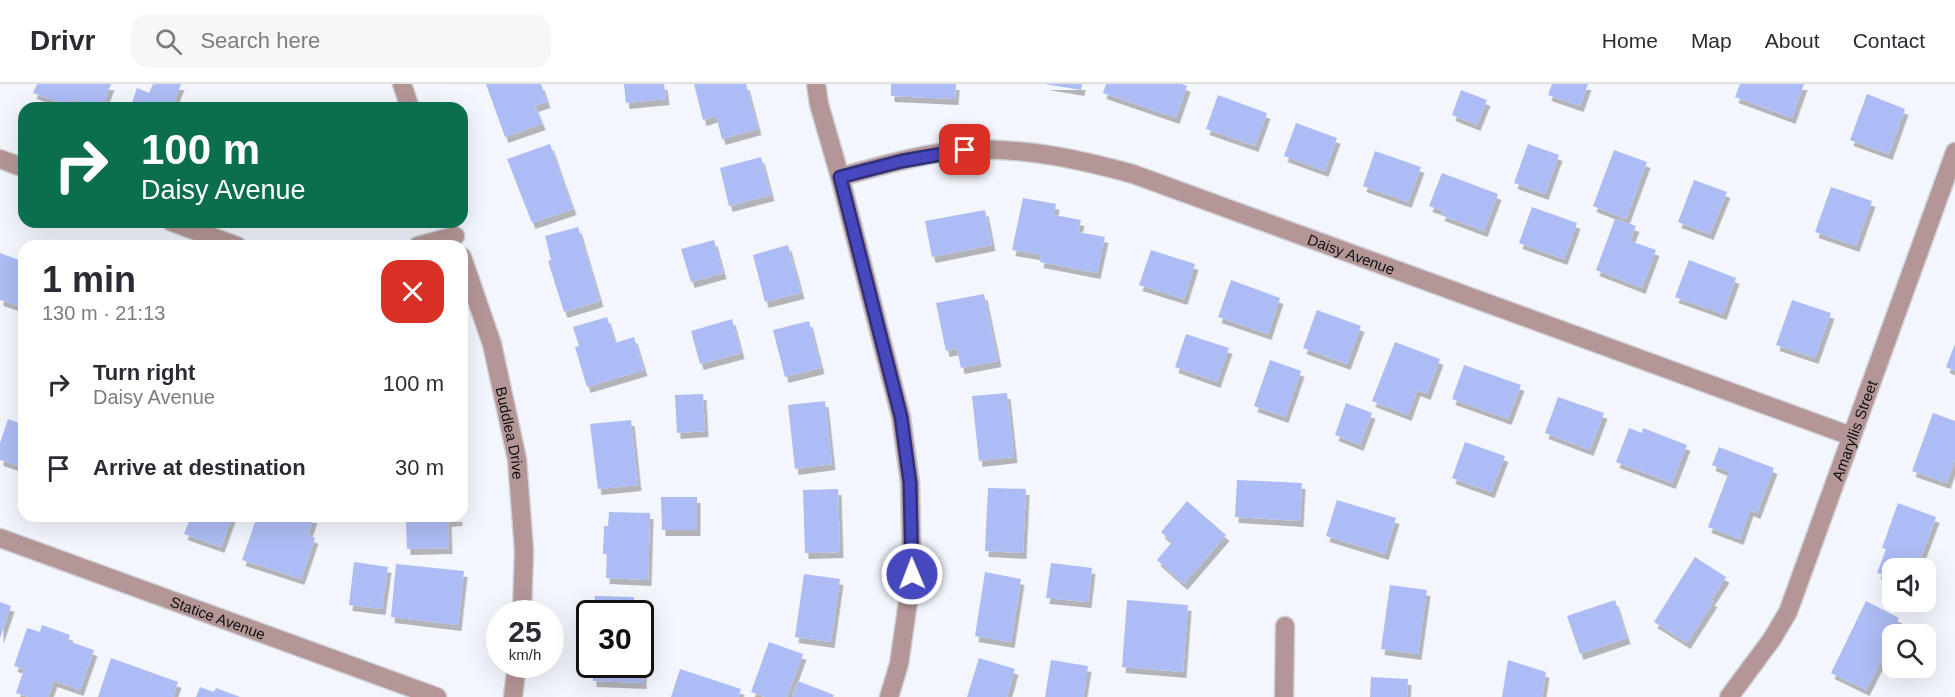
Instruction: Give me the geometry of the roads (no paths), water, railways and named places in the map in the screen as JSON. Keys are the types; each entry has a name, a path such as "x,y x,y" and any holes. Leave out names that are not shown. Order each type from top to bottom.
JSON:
{"street":[{"path":"402,84 408,102"},
{"path":"816,84 819,104 840,177 901,417 910,483 912,574 899,664 889,697"},
{"name":"Daisy Avenue","path":"840,177 902,161 965,150 1024,151 1080,159 1132,174 1851,436"},
{"name":"Amaryllis Street","path":"1729,697 1772,639 1788,612 1955,152"},
{"path":"0,159 18,166"},
{"path":"188,228 221,240"},
{"path":"438,240 454,235"},
{"name":"Buddlea Drive","path":"468,274 492,344 517,459 524,550 522,600"},
{"name":"Statice Avenue","path":"0,538 437,697"},
{"path":"1284,697 1285,626"},
{"path":"513,697 515,678"}]}
